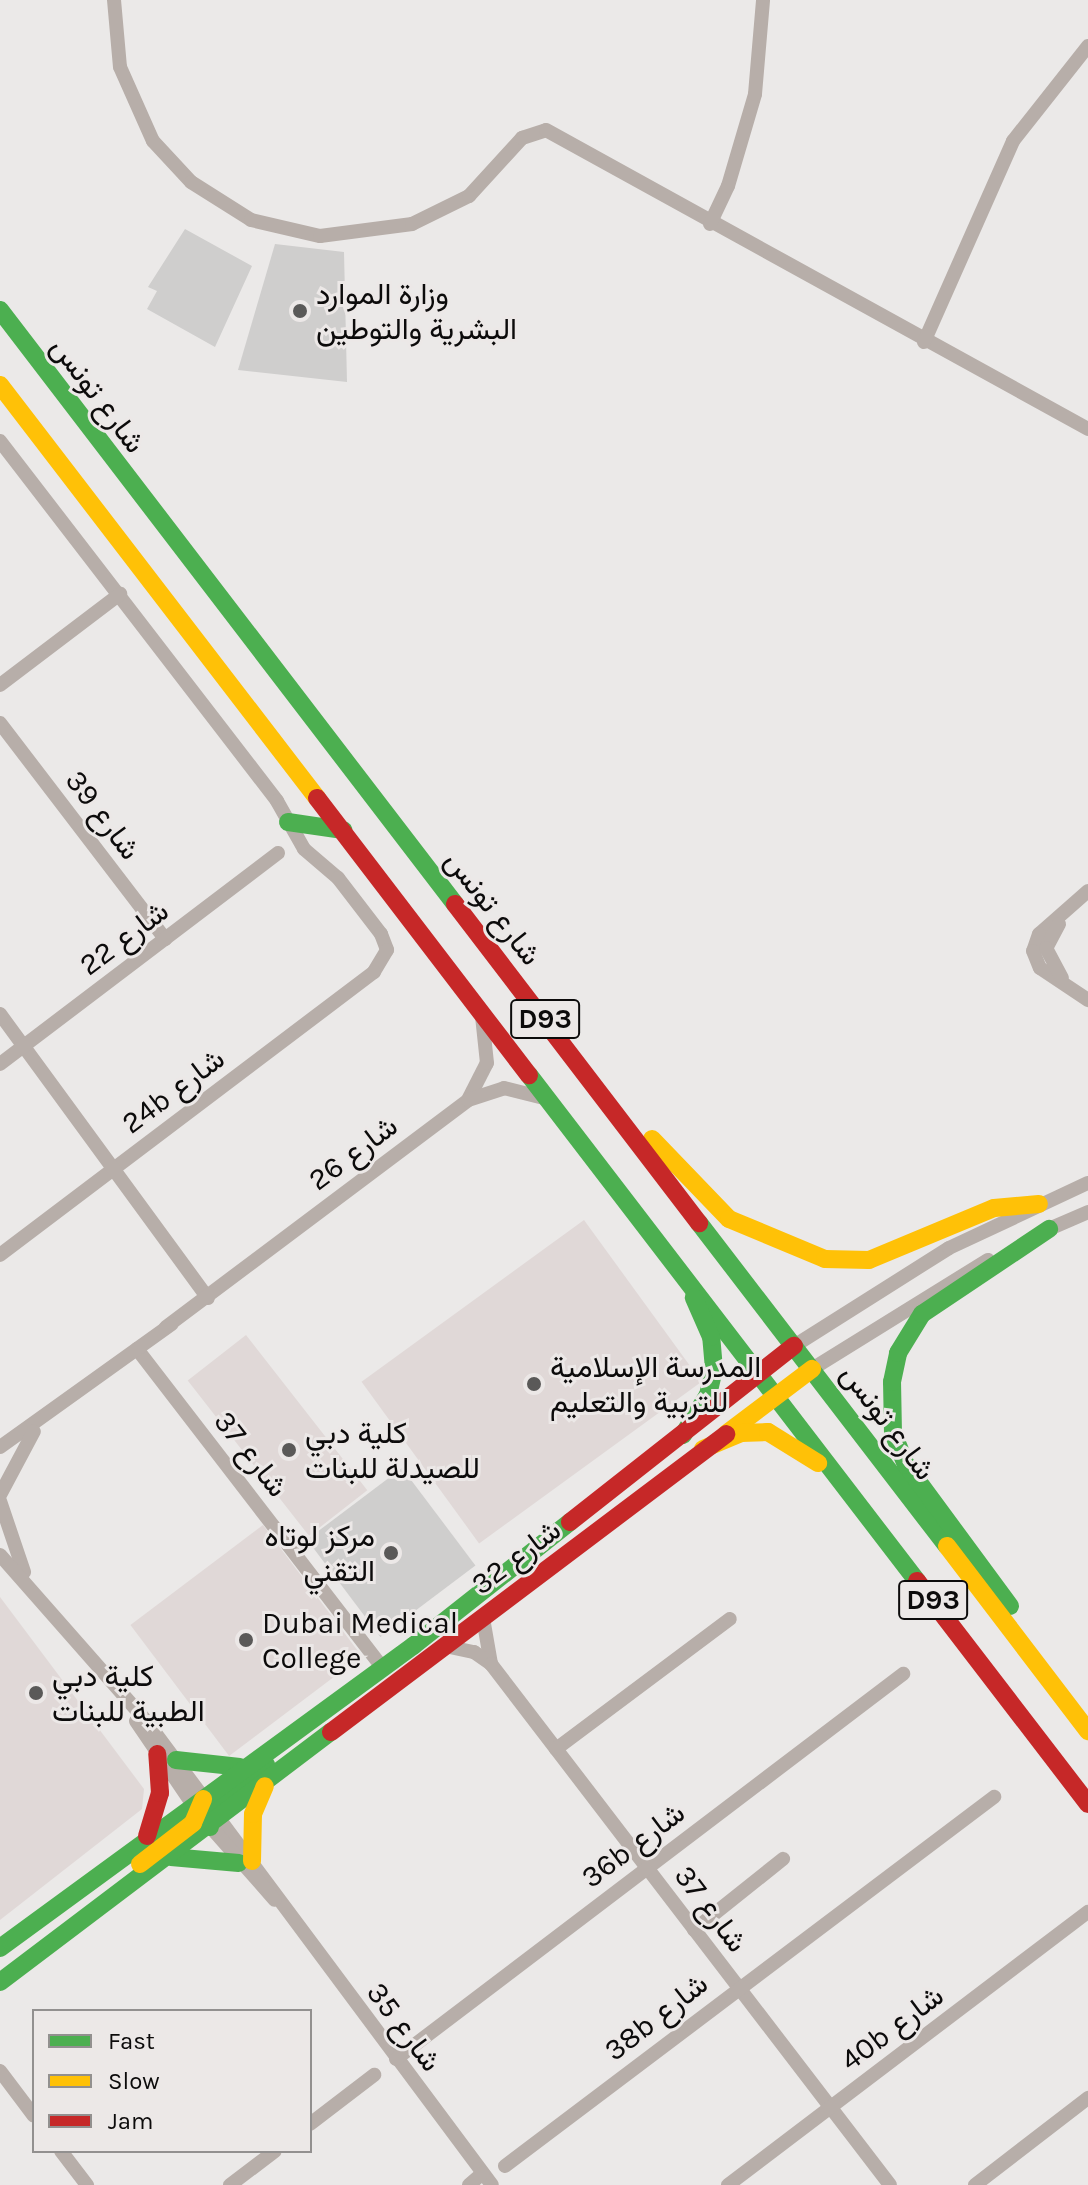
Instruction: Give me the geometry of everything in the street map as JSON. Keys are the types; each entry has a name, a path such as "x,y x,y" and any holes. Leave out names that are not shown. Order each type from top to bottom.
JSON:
{"main road":[{"name":"شارع تونس","path":"0,310 228,615 624,1120 1088,1731"},
{"name":"D93","path":"0,385 778,1394 1088,1804"},
{"path":"288,822 343,830"},
{"path":"624,1120 653,1140 729,1219 825,1259 869,1260 994,1208 1039,1204"},
{"path":"1049,1229 922,1314 898,1353 890,1399 893,1433 906,1465 1019,1618 1052,1683"},
{"path":"681,1269 714,1353 708,1395 683,1435"},
{"name":"شارع 32","path":"0,1982 171,1857 243,1766 383,1668 794,1346"},
{"name":"شارع 32","path":"0,1948 147,1836 268,1781 812,1369"},
{"path":"703,1449 741,1433 780,1435 852,1494"},
{"path":"102,1907 113,1885 326,1720 338,1700"},
{"path":"147,1836 160,1793 157,1754"},
{"path":"176,1760 206,1768 243,1766"},
{"path":"171,1857 246,1862 253,1814 268,1781"}],"street":[{"path":"114,0 120,67 153,141 191,182 251,220 320,236 390,231 460,202 515,153 522,138 540,130 1088,429"},
{"path":"706,222 730,176 755,94 763,0"},
{"path":"920,340 1013,141 1088,46"},
{"path":"0,441 120,594 288,822 304,849"},
{"path":"0,685 120,594"},
{"name":"شارع 39","path":"0,723 165,939"},
{"path":"304,849 308,827"},
{"name":"24b شارع","path":"0,1255 378,968 386,955 384,939 338,878 304,849"},
{"name":"شارع 22","path":"0,1064 278,853"},
{"path":"1088,892 1047,941 1049,961 1070,987 1088,1000"},
{"name":"شارع 26","path":"468,1100 487,1063 480,1008"},
{"path":"0,1014 210,1293"},
{"name":"شارع 26","path":"0,1447 47,1416 468,1100 504,1088 553,1101"},
{"name":"شارع 32","path":"794,1346 905,1273 1039,1204 1088,1183"},
{"name":"شارع 32","path":"812,1369 921,1298 1049,1229 1088,1212"},
{"name":"شارع 37","path":"137,1349 383,1668"},
{"name":"شارع 26","path":"0,1494 14,1460 47,1416"},
{"path":"0,1494 0,1502"},
{"name":"شارع 35","path":"0,1502 30,1583"},
{"name":"شارع 35","path":"0,1555 30,1583 176,1760 206,1811"},
{"name":"شارع 37","path":"483,1618 491,1664"},
{"path":"556,1749 730,1619"},
{"name":"شارع 37","path":"445,1646 474,1652 491,1664 890,2185"},
{"name":"36b شارع","path":"396,2059 903,1674"},
{"name":"شارع 35","path":"132,1710 157,1754 246,1862 489,2182"},
{"name":"38b شارع","path":"505,2166 738,1987 994,1797"},
{"path":"694,1930 783,1859"},
{"name":"40b شارع","path":"728,2185 1088,1912"},
{"path":"0,2071 32,2113"},
{"path":"312,2122 374,2075"},
{"path":"975,2185 1088,2098"},
{"path":"63,2153 87,2185"},
{"path":"230,2185 272,2153"},
{"path":"469,2185 489,2182"}],"shaded area":[{"name":"المدرسة الإسلامية للتربية والتعليم","path":"584,1220 702,1382 479,1543 362,1382"},
{"name":"كلية دبي للصيدلة للبنات","path":"246,1335 367,1490 309,1536 188,1381"},
{"name":"Dubai Medical College","path":"263,1525 362,1656 229,1756 130,1625"},
{"name":"كلية دبي الطبية للبنات","path":"0,1597 144,1789 142,1809 0,1920"}],"building":[{"path":"185,229 252,266 215,347 147,309 157,291 148,287"},
{"name":"وزارة الموارد البشرية والتوطين","path":"275,244 344,252 347,382 238,370"},
{"name":"مركز لوتاه التقني","path":"402,1468 475,1565 380,1637 307,1540"}],"traffic: fast":[{"path":"0,310 455,904"},
{"path":"288,822 343,830"},
{"path":"529,1075 917,1581"},
{"path":"699,1223 947,1546"},
{"path":"1010,1606 906,1465 893,1433 892,1382 898,1353 922,1314 1049,1229"},
{"path":"683,1435 708,1395 714,1369 711,1337 694,1298"},
{"path":"0,1948 413,1646 570,1522"},
{"path":"0,1982 331,1732"},
{"path":"176,1760 240,1767"},
{"path":"210,1827 212,1806 266,1765"},
{"path":"171,1857 239,1863"}],"traffic: slow":[{"path":"0,385 317,798"},
{"path":"652,1139 729,1219 825,1259 869,1260 994,1208 1039,1204"},
{"path":"726,1434 812,1369"},
{"path":"703,1449 741,1433 768,1432 818,1463"},
{"path":"947,1546 1088,1731"},
{"path":"252,1861 253,1814 265,1786"},
{"path":"140,1864 193,1823 203,1799"}],"traffic: jam":[{"path":"317,798 529,1075"},
{"path":"455,904 699,1223"},
{"path":"570,1522 794,1346"},
{"path":"331,1732 726,1434"},
{"path":"917,1581 1088,1804"},
{"path":"147,1836 160,1793 157,1754"}],"place":[{"name":"وزارة الموارد البشرية والتوطين","path":"300,311"},
{"name":"المدرسة الإسلامية للتربية والتعليم","path":"534,1384"},
{"name":"كلية دبي للصيدلة للبنات","path":"289,1450"},
{"name":"مركز لوتاه التقني","path":"391,1553"},
{"name":"Dubai Medical College","path":"246,1640"},
{"name":"كلية دبي الطبية للبنات","path":"36,1693"}]}
